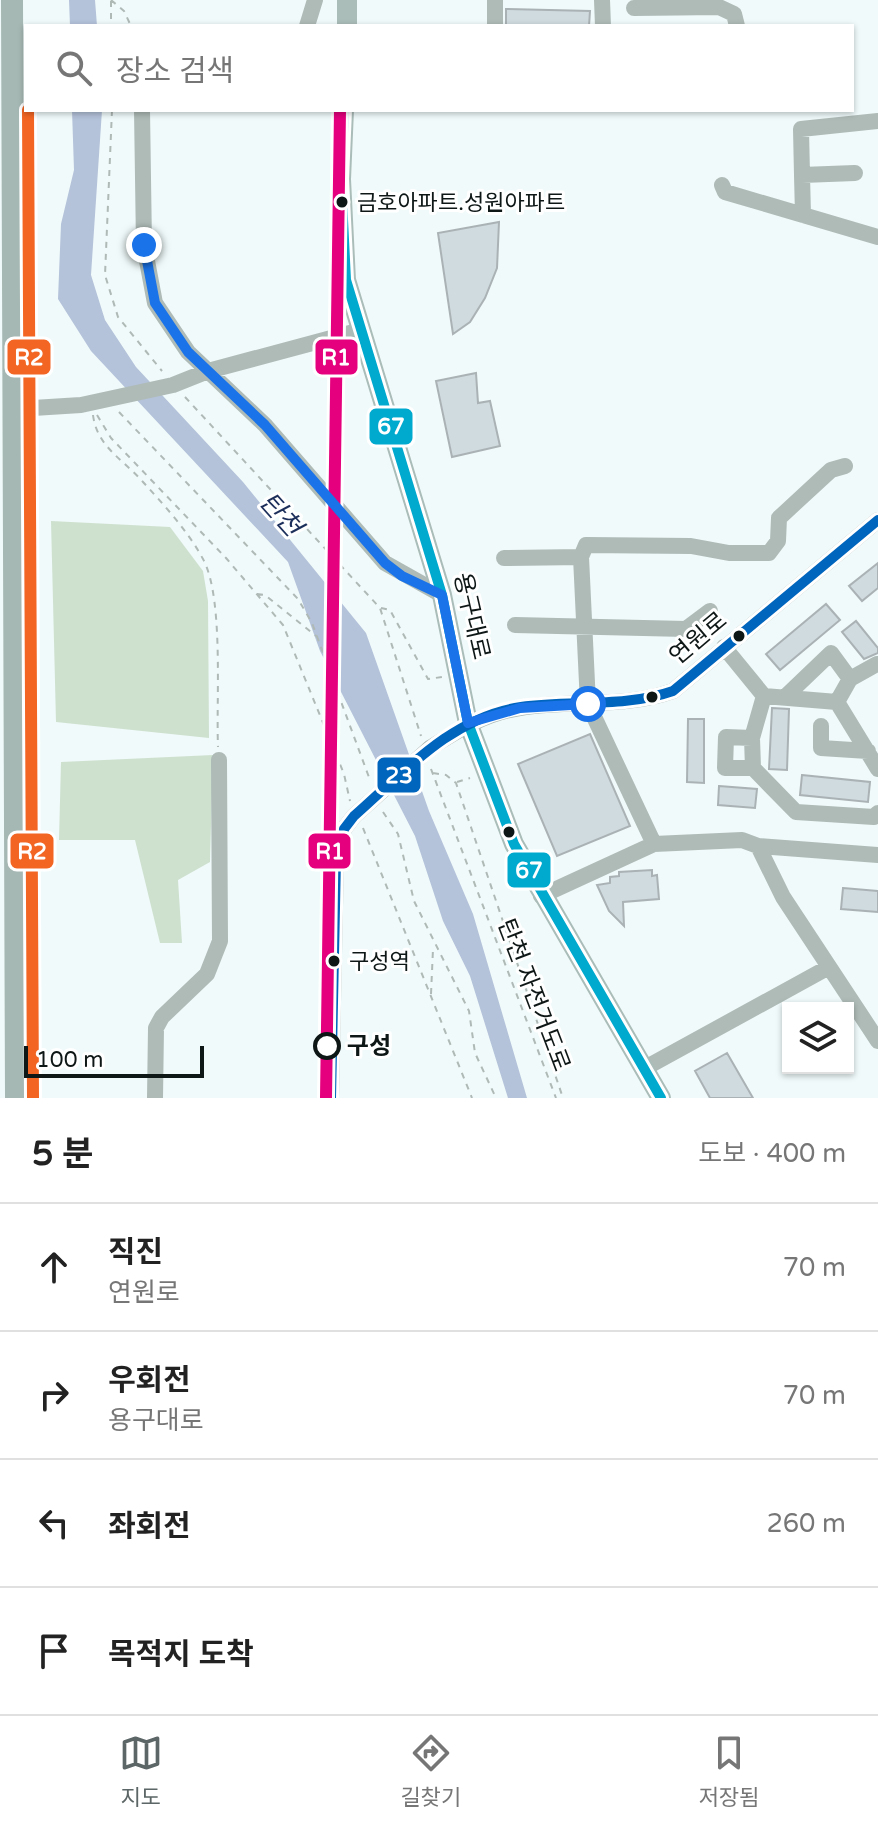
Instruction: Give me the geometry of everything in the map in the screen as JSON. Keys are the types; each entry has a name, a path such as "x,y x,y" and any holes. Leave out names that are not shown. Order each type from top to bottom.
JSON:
{"highway":[{"path":"12,0 16,1098"}],"main road":[{"path":"347,0 347,24"},
{"name":"용구대로","path":"344,112 342,235 346,280 442,595 468,723 502,816 541,896 661,1098"}],"street":[{"path":"308,24 315,0"},
{"path":"495,0 495,24"},
{"path":"602,0 603,24"},
{"path":"634,8 719,7 734,14 736,24"},
{"path":"142,112 144,245 150,290 179,339 265,425 385,563 402,576 442,595"},
{"path":"803,215 801,129 878,121"},
{"path":"802,175 855,173"},
{"path":"722,185 725,192 878,237"},
{"path":"33,408 91,403 173,385 208,371 361,330"},
{"path":"654,844 588,704 581,557 586,545 691,546 729,553 769,553 778,541 779,518 831,470 845,466"},
{"name":"연원로","path":"354,816 427,749 468,723 520,708 641,700 673,691 878,520"},
{"path":"504,558 581,557"},
{"path":"515,625 583,624 686,629 710,611"},
{"path":"724,647 764,696 837,702"},
{"path":"785,697 796,683 831,653 850,679"},
{"path":"837,702 850,679 877,664"},
{"path":"764,696 752,738 753,768 796,812 874,817 878,813"},
{"path":"837,702 878,769"},
{"path":"821,726 821,748 868,751"},
{"path":"752,738 726,737 725,768 753,768"},
{"path":"155,1098 156,1028 162,1017 207,974 220,941 219,760"},
{"path":"331,1098 336,860 344,829 354,816"},
{"path":"541,896 654,844 742,840 758,846 878,855"},
{"path":"758,846 783,897 878,1041"},
{"path":"645,1068 829,967"}],"path":[{"path":"111,0 111,24"},
{"path":"111,0 124,11 130,24"},
{"name":"탄천 자전거도로","path":"112,112 105,275 118,317 173,385 380,608 432,772 556,1098"},
{"path":"114,398 298,599 317,637 373,787"},
{"path":"91,403 111,438 283,625 344,774 354,816"},
{"path":"91,403 95,431 111,452 140,479 204,560 213,588 219,760"},
{"path":"256,594 265,595 317,637"},
{"path":"380,608 390,610 428,679 459,675"},
{"path":"432,772 446,775 456,783 563,1098"},
{"path":"379,801 398,834 414,901 434,947 469,1011 475,1053 496,1098"},
{"path":"369,836 472,1098"},
{"path":"431,995 434,947"}],"green space":[{"path":"51,521 170,527 203,571 208,601 209,738 56,722"},
{"path":"213,755 210,862 178,880 182,943 160,943 135,840 59,840 61,762"}],"water":[{"path":"69,0 95,0 97,24 70,24"},
{"name":"탄천","path":"72,112 102,112 91,275 105,320 136,367 243,482 366,633 429,811 473,914 527,1098 508,1098 470,976 443,921 415,836 320,651 288,562 91,351 58,299 61,224 74,170"}],"building":[{"path":"506,9 590,11 589,24 506,24"},
{"path":"499,222 497,268 485,298 470,322 453,334 438,233"},
{"path":"476,373 478,403 490,401 500,446 452,457 436,381"},
{"path":"878,563 878,588 862,601 849,586"},
{"path":"826,604 840,620 780,670 766,654"},
{"path":"856,621 878,648 878,653 864,659 842,632"},
{"path":"772,708 789,709 787,770 769,769"},
{"path":"688,719 704,719 704,783 687,782"},
{"path":"590,734 630,826 557,856 518,764"},
{"path":"802,775 870,782 868,802 800,795"},
{"path":"719,786 757,789 755,808 718,805"},
{"path":"652,870 652,876 657,875 659,899 623,902 624,926 609,911 597,885 610,883 610,877 619,876 619,872"},
{"path":"843,888 878,891 878,912 841,909"},
{"path":"727,1053 753,1098 710,1098 695,1071"}],"transit line":[{"name":"R2","path":"28,112 33,1098"},
{"name":"R1","path":"326,1098 340,112"},
{"name":"67","path":"344,112 341,179 346,280 442,595 468,723 514,844 661,1098"},
{"name":"23","path":"331,1098 336,860 344,829 354,816 430,749 473,722 521,707 636,700 673,691 878,520"}],"place":[{"name":"금호아파트.성원아파트","path":"342,202"},
{"name":"구성역","path":"334,961"},
{"name":"구성","path":"327,1046"}],"route":[{"path":"144,245 150,290 155,303 188,352 265,425 385,563 402,576 442,595 468,723 520,708 588,704"}]}
